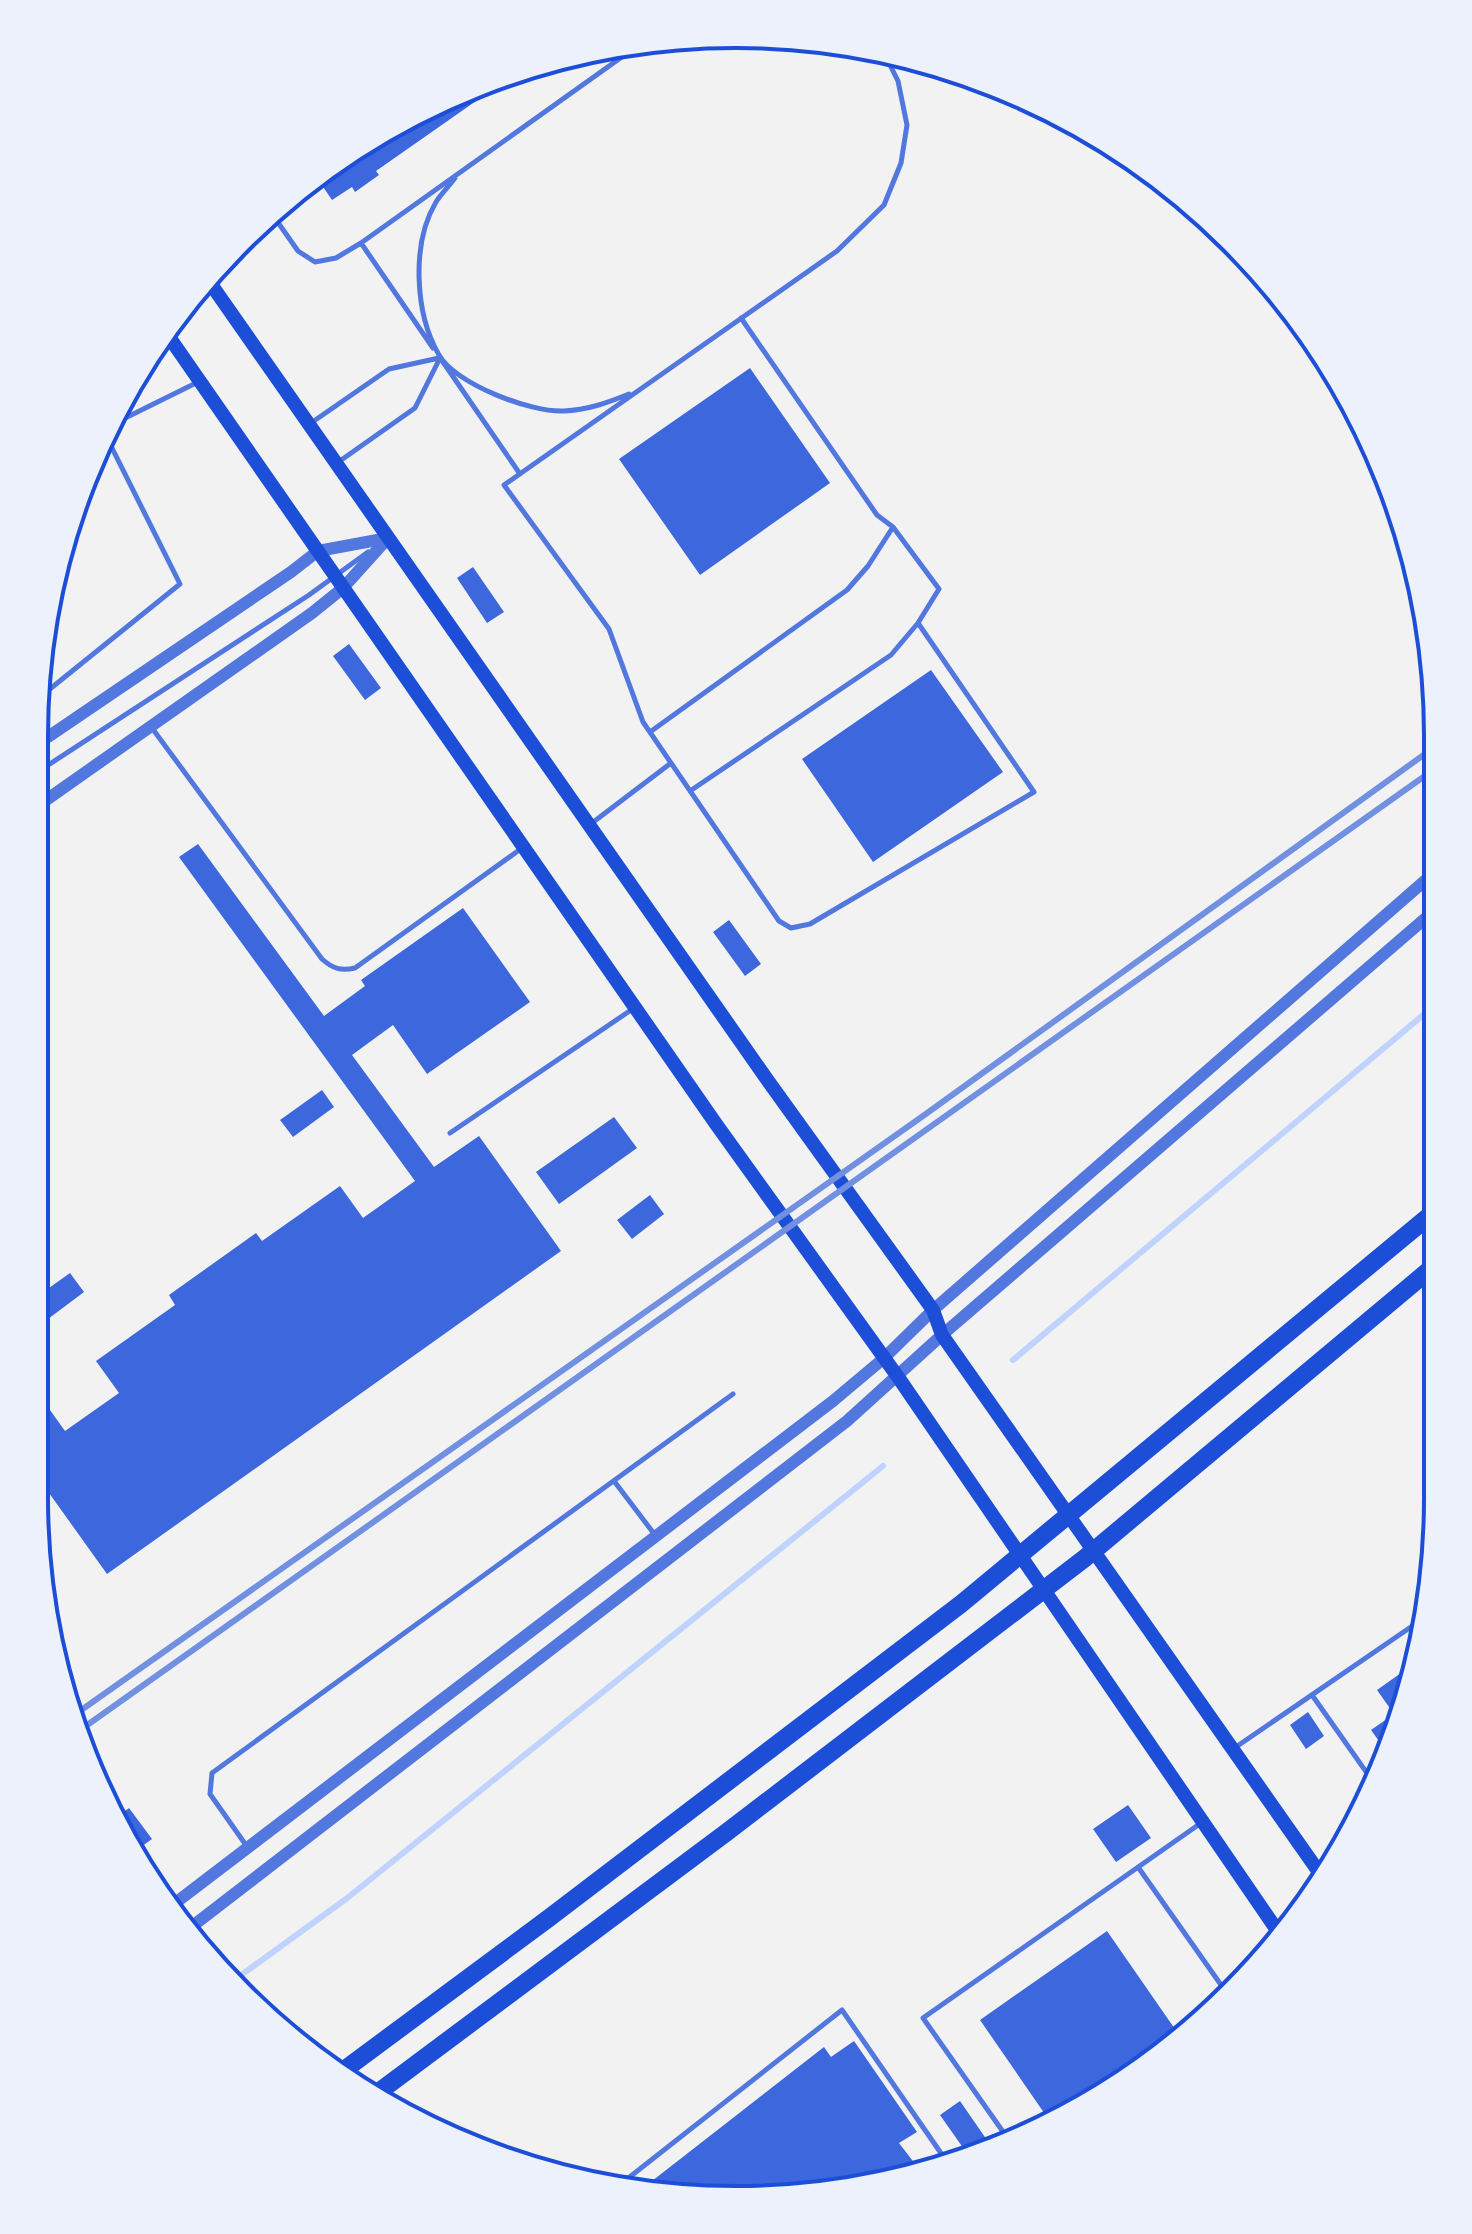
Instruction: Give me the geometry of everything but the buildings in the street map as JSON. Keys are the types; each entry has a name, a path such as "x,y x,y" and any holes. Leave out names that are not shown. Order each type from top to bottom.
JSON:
{"highway":[{"path":"349,2066 961,1604 1424,1220"},
{"path":"383,2089 1085,1558 1424,1274"}],"main road":[{"path":"214,288 933,1310 942,1335 1316,1868"},
{"path":"172,342 635,1007 898,1377 1274,1926"}],"street":[{"path":"48,737 318,551 388,538"},
{"path":"48,799 312,613 388,538"},
{"path":"178,1901 833,1401 1424,881"},
{"path":"196,1924 847,1421 942,1335 1424,919"}],"lane":[{"path":"278,223 298,251 315,262 336,258 620,58"},
{"path":"890,66 898,81 907,125 901,163 884,205 837,251 504,485 609,629 643,722 779,921 791,928 810,924 1034,792 918,623"},
{"path":"461,171 435,203 422,242 418,288 426,322 440,358 472,383 511,401 561,412 597,407 638,391"},
{"path":"361,243 520,474"},
{"path":"690,791 891,655 918,623 939,589 893,527 877,515 741,318"},
{"path":"309,424 389,369 440,358"},
{"path":"336,464 415,408 440,358"},
{"path":"126,419 198,382"},
{"path":"49,690 180,584 113,446"},
{"path":"650,732 847,590 868,566 893,527"},
{"path":"48,765 340,582"},
{"path":"151,727 322,959 330,967 342,971 355,968 524,847"},
{"path":"589,825 671,763"},
{"path":"450,1133 635,1007"},
{"path":"248,1848 210,1794 212,1773 733,1394"},
{"path":"614,1481 656,1536"},
{"path":"1232,1749 1412,1626"},
{"path":"1312,1695 1367,1773"},
{"path":"1003,2132 923,2018 1202,1823"},
{"path":"1138,1867 1221,1985"},
{"path":"629,2177 842,2010 942,2154"}],"waterway":[{"path":"1013,1360 1424,1014"},
{"path":"241,1975 346,1899 883,1466"}],"railway":[{"path":"82,1710 923,1116 1424,755"},
{"path":"87,1725 1424,777"}]}
